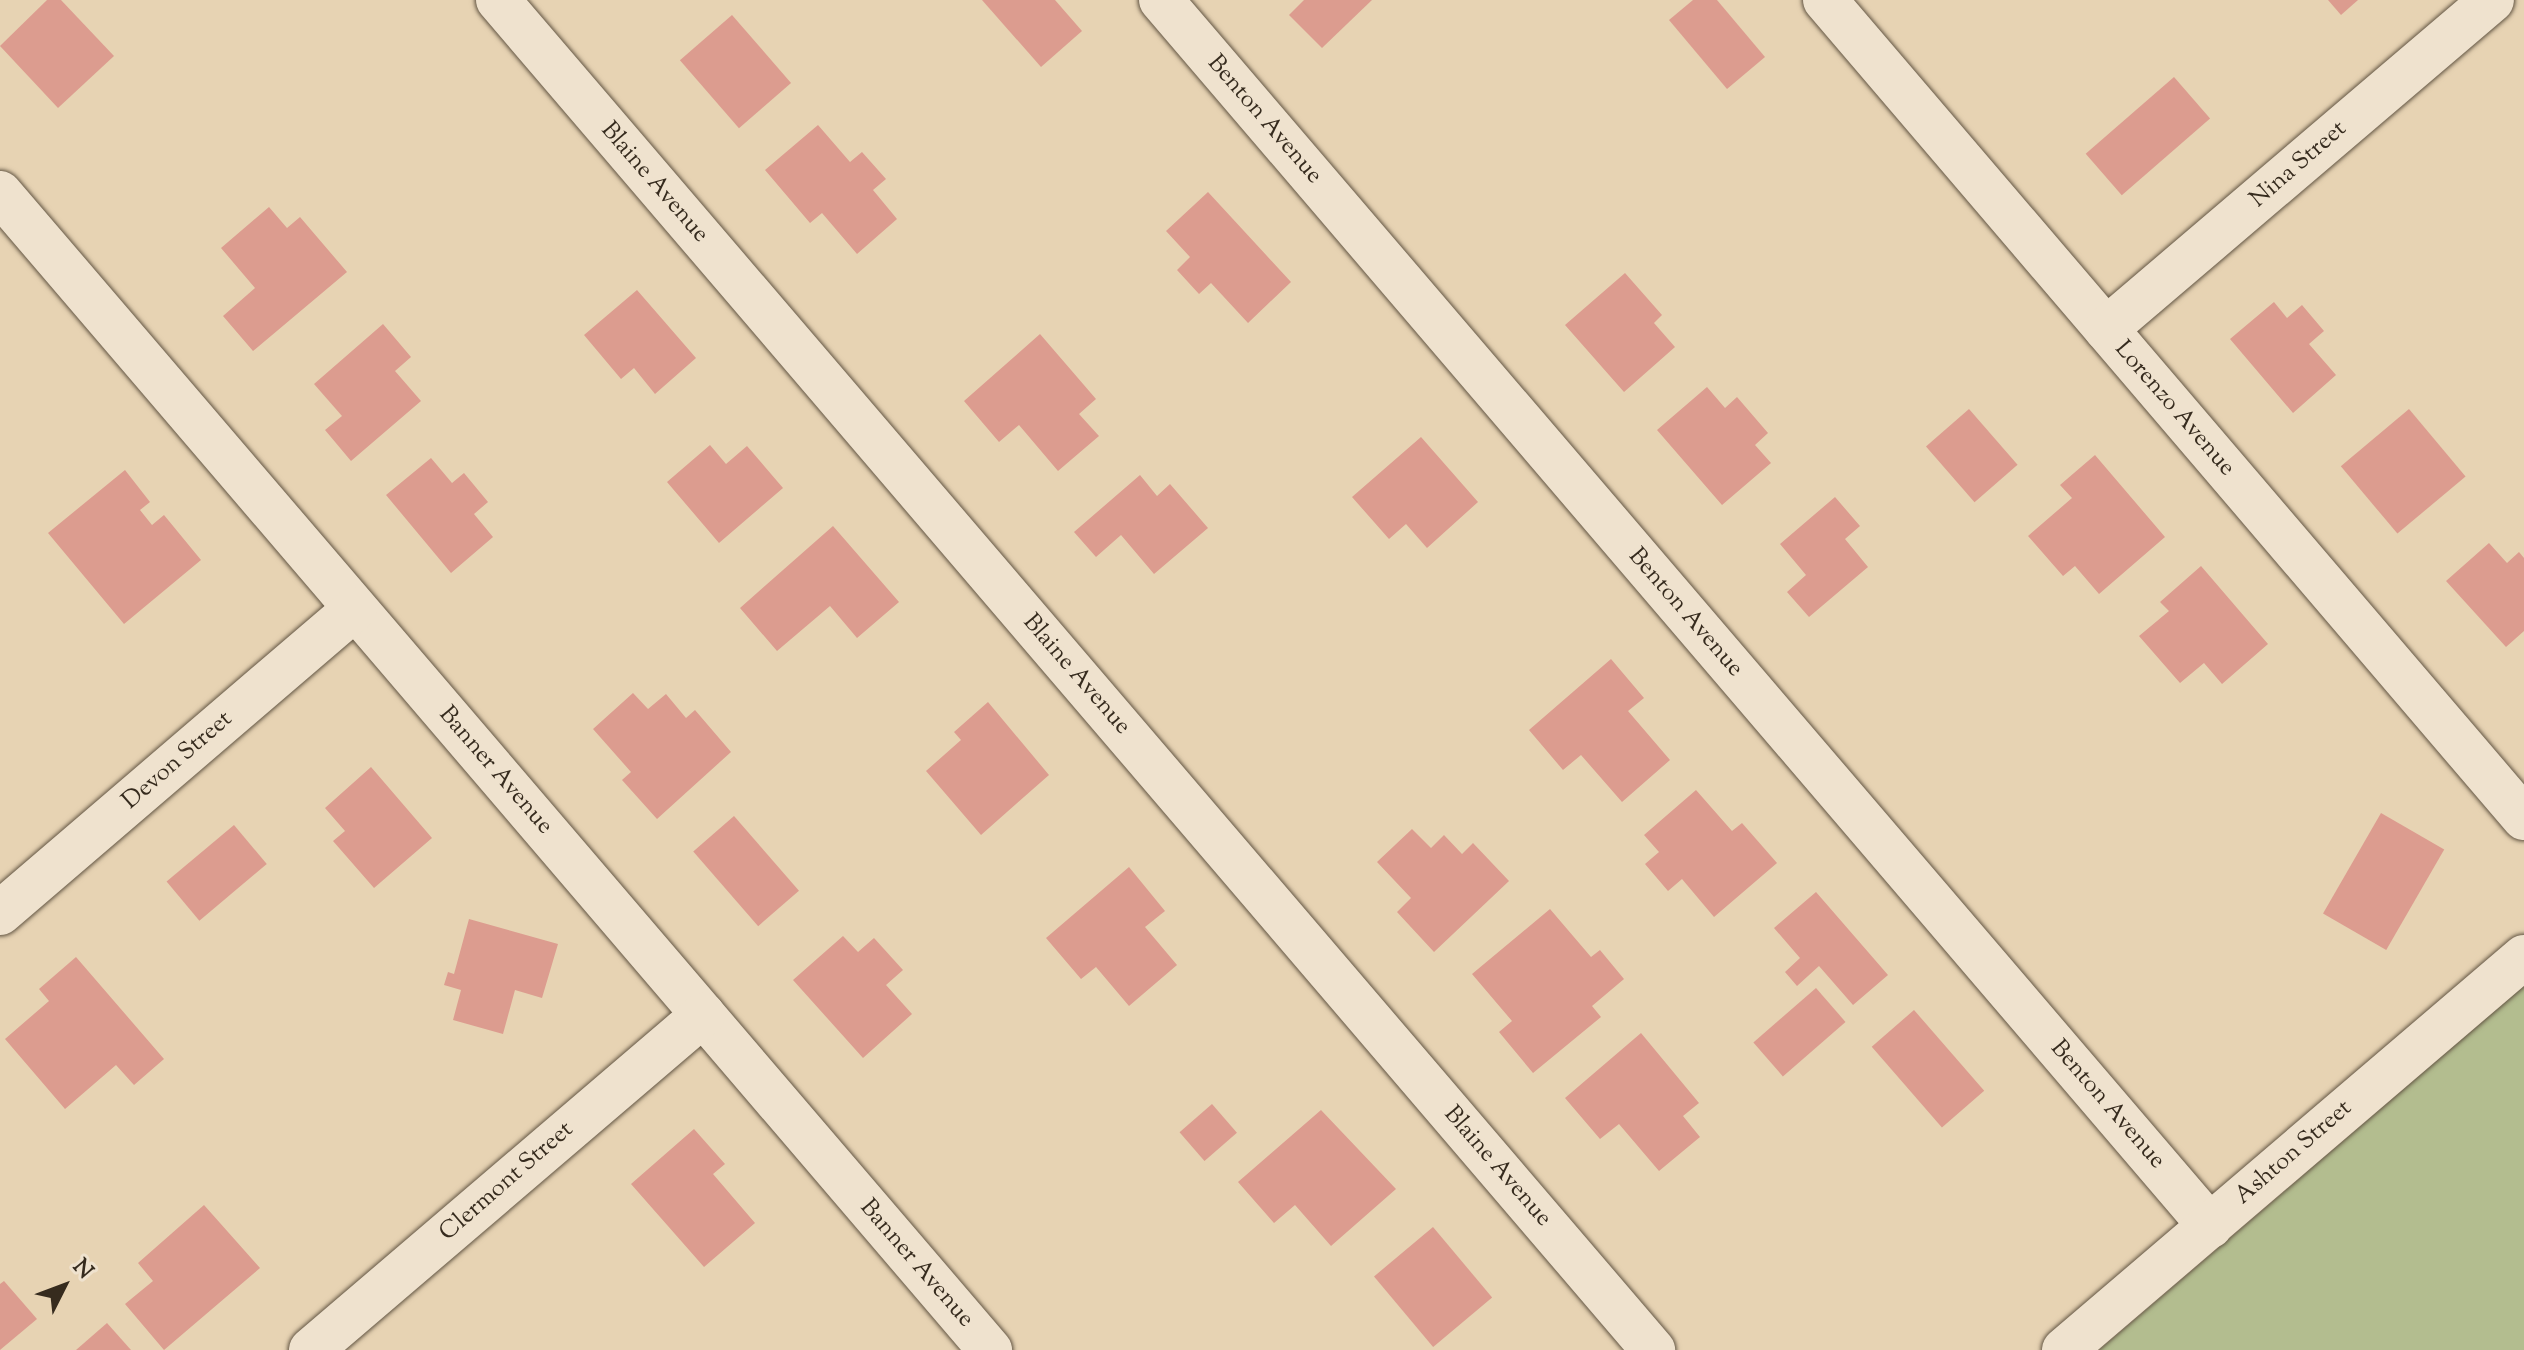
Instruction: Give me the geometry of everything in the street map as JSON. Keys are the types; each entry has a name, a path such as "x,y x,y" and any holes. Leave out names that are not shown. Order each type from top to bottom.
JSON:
{"street":[{"name":"Blaine Avenue","path":"498,0 1653,1350"},
{"name":"Benton Avenue","path":"1161,0 2210,1226"},
{"name":"Lorenzo Avenue","path":"1825,0 2524,818"},
{"name":"Nina Street","path":"2106,329 2492,0"},
{"name":"Banner Avenue","path":"3,202 990,1350"},
{"name":"Devon Street","path":"0,913 355,609"},
{"name":"Ashton Street","path":"2064,1350 2524,957"},
{"name":"Clermont Street","path":"311,1350 703,1015"}],"green space":[{"path":"2524,986 2524,1350 2099,1350"}],"building":[{"path":"47,0 61,0 114,56 58,108 0,46"},
{"path":"982,0 1055,0 1082,31 1041,67"},
{"path":"1304,0 1372,0 1322,48 1289,15"},
{"path":"1693,0 1717,0 1765,57 1727,89 1669,20"},
{"path":"2328,0 2358,0 2341,15"},
{"path":"732,15 791,83 739,128 680,60"},
{"path":"2174,77 2210,119 2122,195 2086,154"},
{"path":"818,125 850,162 862,152 886,179 873,190 897,219 857,254 822,213 810,223 765,170"},
{"path":"1208,192 1291,282 1248,323 1211,283 1199,294 1177,270 1190,257 1166,231"},
{"path":"269,207 287,228 300,217 347,272 253,351 223,316 255,288 221,248"},
{"path":"1625,273 1662,315 1654,323 1675,347 1624,392 1565,325"},
{"path":"637,290 696,358 655,394 634,368 621,379 584,335"},
{"path":"2274,302 2287,318 2302,305 2324,331 2309,344 2336,375 2293,413 2230,339"},
{"path":"383,324 411,357 395,371 421,401 351,461 325,430 342,416 314,384"},
{"path":"1040,334 1096,399 1079,414 1099,436 1058,471 1019,425 999,442 964,401"},
{"path":"1707,387 1725,408 1737,397 1768,433 1755,445 1771,463 1722,505 1657,430"},
{"path":"1969,409 2018,465 1975,502 1926,446"},
{"path":"2409,409 2466,476 2397,534 2341,466"},
{"path":"1421,437 1478,502 1427,548 1406,524 1389,539 1352,497"},
{"path":"710,445 726,464 747,446 783,488 719,543 667,482"},
{"path":"2095,455 2165,537 2099,594 2075,566 2063,576 2028,536 2072,498 2060,485"},
{"path":"431,458 452,483 464,473 488,502 474,514 493,537 451,573 386,495"},
{"path":"125,470 150,502 140,510 152,525 164,515 201,560 124,624 48,533"},
{"path":"1140,475 1157,496 1170,484 1208,528 1154,574 1121,535 1096,557 1074,532"},
{"path":"1835,497 1860,526 1845,539 1868,567 1809,617 1787,592 1806,575 1780,544"},
{"path":"833,526 899,602 857,638 830,606 777,651 740,608"},
{"path":"2489,543 2507,563 2519,552 2524,558 2524,631 2506,647 2446,581"},
{"path":"2201,566 2268,644 2222,684 2204,663 2180,683 2139,636 2169,611 2160,602"},
{"path":"1611,659 1644,698 1628,711 1670,760 1622,802 1581,755 1563,770 1529,730"},
{"path":"633,693 648,709 666,694 686,718 695,710 731,752 657,819 622,780 631,772 593,729"},
{"path":"988,702 1049,775 981,835 926,771 961,740 954,732"},
{"path":"371,767 432,838 374,888 333,841 345,831 325,808"},
{"path":"1696,790 1732,831 1742,823 1777,863 1714,917 1682,879 1668,891 1645,864 1659,852 1644,835"},
{"path":"2381,813 2444,850 2386,950 2323,913"},
{"path":"734,816 799,891 758,926 693,851"},
{"path":"234,825 267,864 199,921 167,882"},
{"path":"1412,829 1431,848 1444,835 1462,854 1473,843 1509,881 1434,952 1397,912 1411,898 1377,862"},
{"path":"1129,867 1165,911 1145,927 1177,965 1129,1006 1096,967 1081,979 1046,938"},
{"path":"1816,892 1888,975 1853,1005 1819,966 1797,986 1785,972 1800,958 1774,928"},
{"path":"1550,909 1591,957 1600,950 1624,979 1592,1006 1601,1017 1533,1073 1499,1032 1512,1021 1472,974"},
{"path":"469,919 558,944 542,998 515,990 503,1034 453,1020 461,990 444,985 448,972 454,974"},
{"path":"843,936 858,952 874,938 903,970 886,985 912,1014 863,1058 793,980"},
{"path":"76,957 164,1059 134,1085 116,1065 65,1109 5,1039 49,1001 39,989"},
{"path":"1816,988 1846,1022 1783,1076 1753,1042"},
{"path":"1914,1010 1984,1091 1942,1127 1872,1047"},
{"path":"1641,1033 1699,1103 1683,1116 1700,1137 1659,1171 1619,1124 1600,1139 1565,1098"},
{"path":"1212,1104 1237,1133 1204,1161 1180,1132"},
{"path":"1321,1110 1396,1189 1331,1246 1295,1205 1274,1223 1238,1182"},
{"path":"694,1129 725,1164 713,1174 755,1223 704,1267 631,1184"},
{"path":"204,1205 260,1268 164,1350 125,1304 153,1281 138,1263"},
{"path":"1433,1227 1492,1297 1433,1347 1374,1276"},
{"path":"4,1281 37,1319 0,1350 0,1284"},
{"path":"107,1323 131,1350 76,1350"}]}
